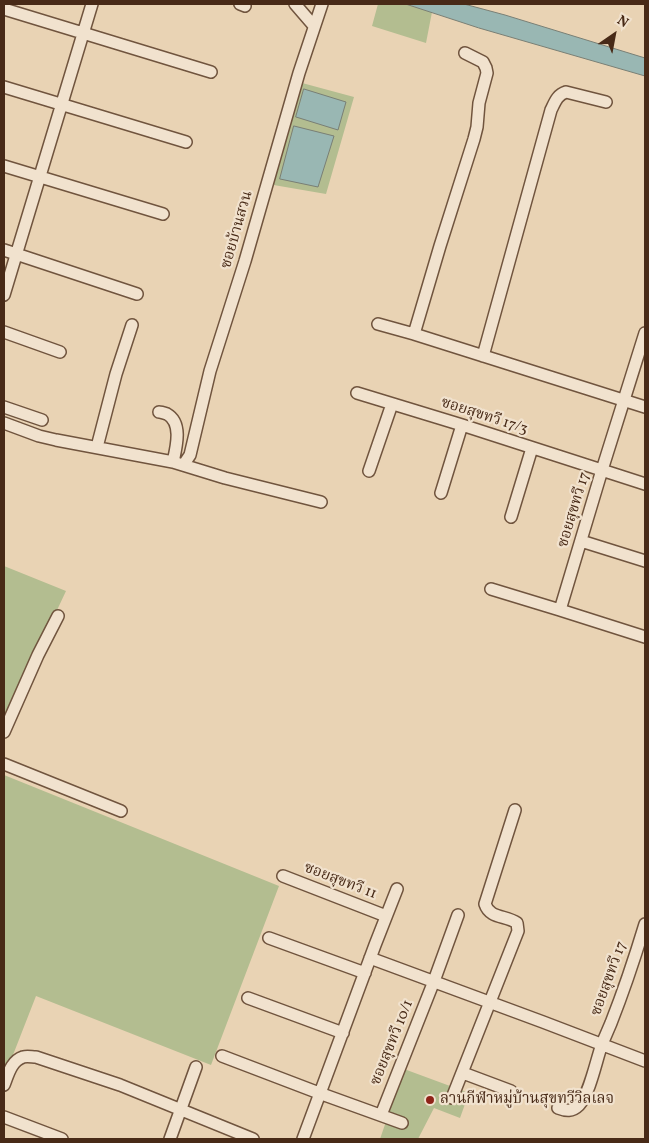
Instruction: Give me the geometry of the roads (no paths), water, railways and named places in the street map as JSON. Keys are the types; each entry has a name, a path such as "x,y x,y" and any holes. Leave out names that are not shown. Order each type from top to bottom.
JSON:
{"street":[{"path":"4,296 92,4"},
{"path":"295,4 314,26"},
{"name":"ซอยบ้านสวน","path":"179,463 190,455 210,371 245,261 299,73 322,4"},
{"path":"4,10 211,72"},
{"path":"414,334 442,237 474,139 479,104 487,73 483,62 465,52"},
{"path":"4,87 186,142"},
{"path":"483,356 556,99 560,94 566,92 606,102"},
{"path":"4,166 163,214"},
{"path":"4,250 137,294"},
{"path":"378,324 645,407"},
{"path":"96,447 132,325"},
{"path":"4,332 60,352"},
{"name":"ซอยสุขทวี 17","path":"560,610 645,333"},
{"name":"ซอยสุขทวี 17/3","path":"357,393 645,484"},
{"path":"369,471 392,404"},
{"path":"4,406 42,420"},
{"path":"159,412 168,415 174,422 179,463"},
{"path":"4,423 39,436 179,463 225,478 321,502"},
{"path":"441,494 462,425"},
{"path":"511,517 532,448"},
{"path":"581,541 645,561"},
{"path":"491,590 645,637"},
{"path":"4,732 38,654 58,616"},
{"path":"4,764 121,811"},
{"path":"452,1098 518,931 517,923 492,914 487,910 485,904 515,810"},
{"name":"ซอยสุขทวี 11","path":"283,876 386,916"},
{"name":"ซอยสุขทวี 11","path":"303,1139 397,888"},
{"name":"ซอยสุขทวี 10/1","path":"381,1115 458,915"},
{"name":"ซอยสุขทวี 17","path":"558,1108 566,1111 574,1110 580,1104 593,1074 645,924"},
{"path":"269,938 365,972"},
{"path":"370,958 645,1061"},
{"path":"248,998 343,1033"},
{"path":"4,1085 10,1068 18,1060 24,1056 36,1057 120,1085 181,1109 236,1136 253,1139"},
{"path":"222,1056 402,1123"},
{"path":"170,1139 196,1067"},
{"path":"463,1073 511,1091"},
{"path":"4,1117 62,1139"}],"water":[{"path":"406,4 464,4 505,15 645,58 645,76 479,28"},
{"path":"304,89 346,102 338,130 296,117"},
{"path":"294,126 334,136 318,187 280,179"}],"place":[{"name":"ลานกีฬาหมู่บ้านสุขทวีวิลเลจ","path":"430,1100"}]}
